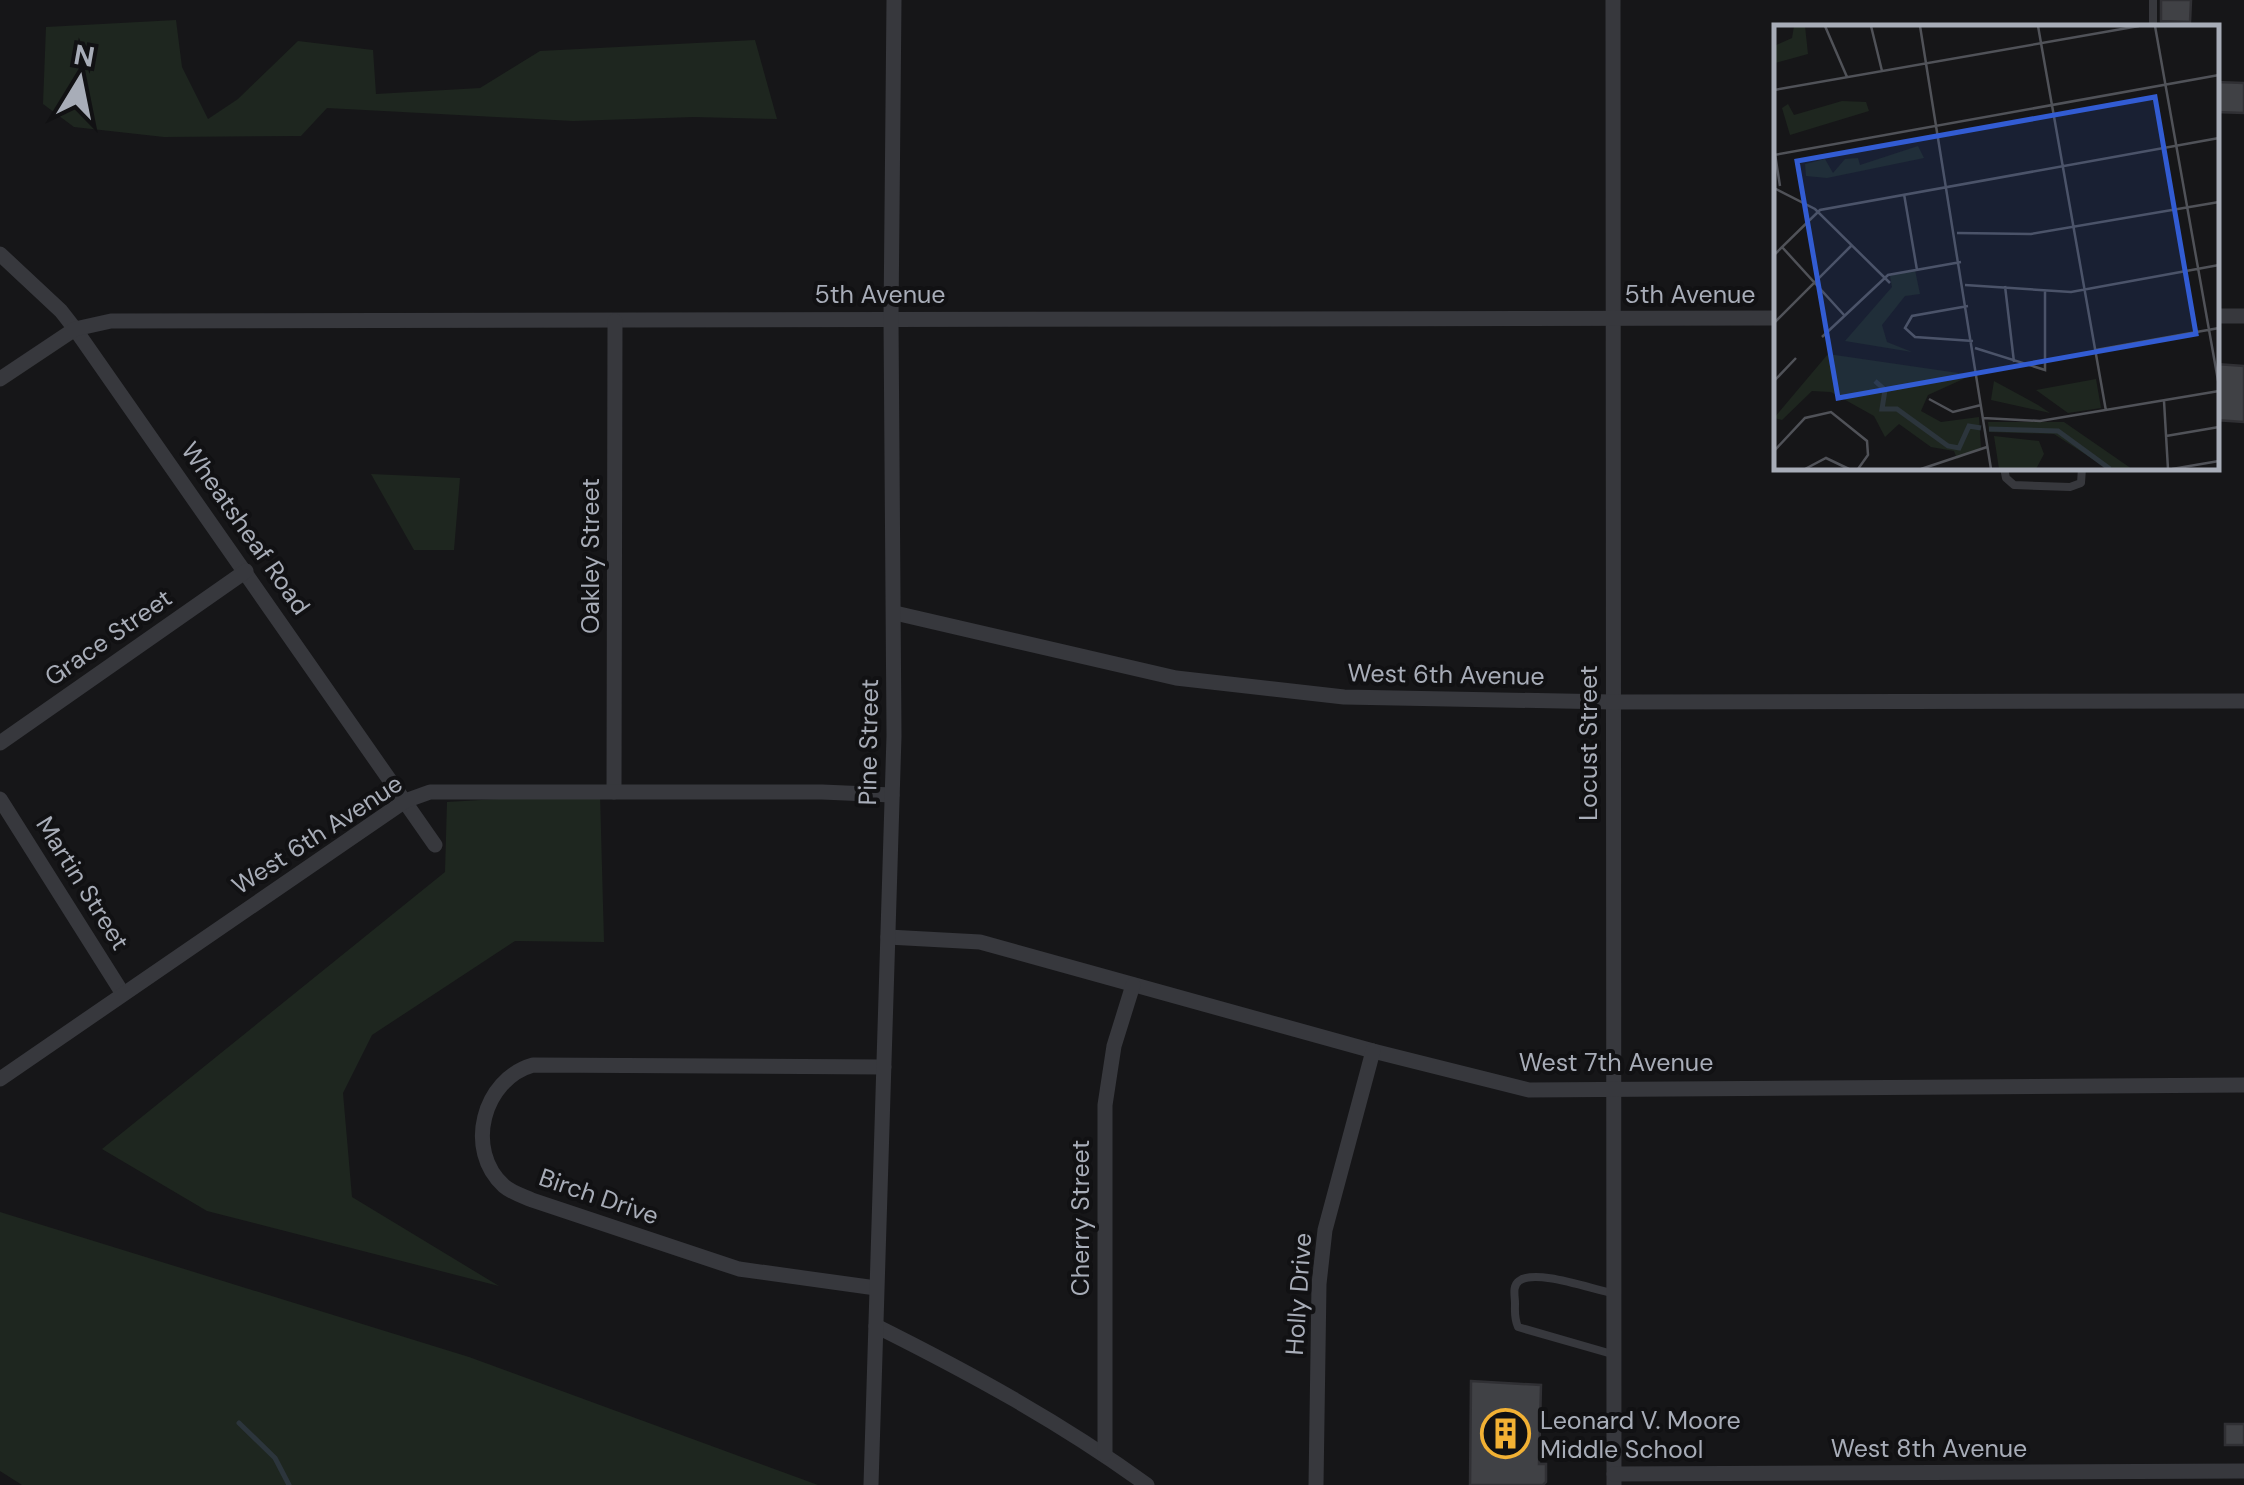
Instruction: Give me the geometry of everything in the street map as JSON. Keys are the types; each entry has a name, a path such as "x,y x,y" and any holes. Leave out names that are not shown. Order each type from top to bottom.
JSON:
{"street":[{"name":"Pine Street","path":"871,1485 895,613 891,319 894,0"},
{"name":"Locust Street","path":"1613,0 1614,1480"},
{"name":"Wheatsheaf Road","path":"0,254 75,329 434,845"},
{"name":"5th Avenue","path":"0,379 75,329 111,321 1774,318"},
{"name":"Oakley Street","path":"614,792 615,321"},
{"name":"Grace Street","path":"0,743 246,571"},
{"name":"West 6th Avenue","path":"895,613 1176,678 1344,698 1613,702 2244,701"},
{"name":"West 6th Avenue","path":"0,1079 406,801 430,792 892,795"},
{"name":"Martin Street","path":"0,799 123,994"},
{"name":"West 7th Avenue","path":"888,938 980,942 1516,1088 2244,1085"},
{"name":"Cherry Street","path":"1105,1454 1104,1105 1114,1046 1133,986"},
{"name":"Holly Drive","path":"1316,1485 1319,1284 1325,1230 1373,1051"},
{"name":"Birch Drive","path":"876,1288 739,1269 517,1194 505,1187 488,1162 482,1132 489,1102 497,1089 520,1069 533,1065 884,1067"},
{"path":"876,1326 980,1378 1105,1454 1147,1485"},
{"name":"West 8th Avenue","path":"1614,1480 2244,1471"}],"lane":[{"path":"2004,470 2014,485 2070,487 2081,483 2082,470"},
{"path":"1612,1354 1518,1327 1515,1287 1527,1278 1562,1279 1613,1293"}],"shaded area":[{"path":"176,20 182,67 208,119 238,99 298,41 373,50 376,94 480,88 540,51 755,40 777,119 573,121 327,108 301,136 164,137 74,127 43,104 46,27"},
{"path":"371,474 460,478 454,550 414,550"},
{"path":"600,793 604,942 515,941 372,1035 343,1093 352,1197 499,1286 207,1211 102,1149 445,872 447,802"},
{"path":"0,1212 469,1357 818,1485 22,1485 0,1471"}],"building":[{"path":"2161,0 2191,0 2190,22 2161,21"},
{"path":"2219,82 2244,83 2244,113 2219,112"},
{"path":"2219,364 2244,366 2244,422 2219,420"},
{"name":"Leonard V. Moore Middle School","path":"1471,1381 1541,1385 1539,1464 1546,1464 1543,1485 1470,1485"},
{"path":"2225,1424 2244,1424 2244,1445 2225,1445"}],"waterway":[{"path":"239,1423 275,1458 289,1485"}],"place":[{"name":"Leonard V. Moore Middle School","path":"1505,1434"}]}
